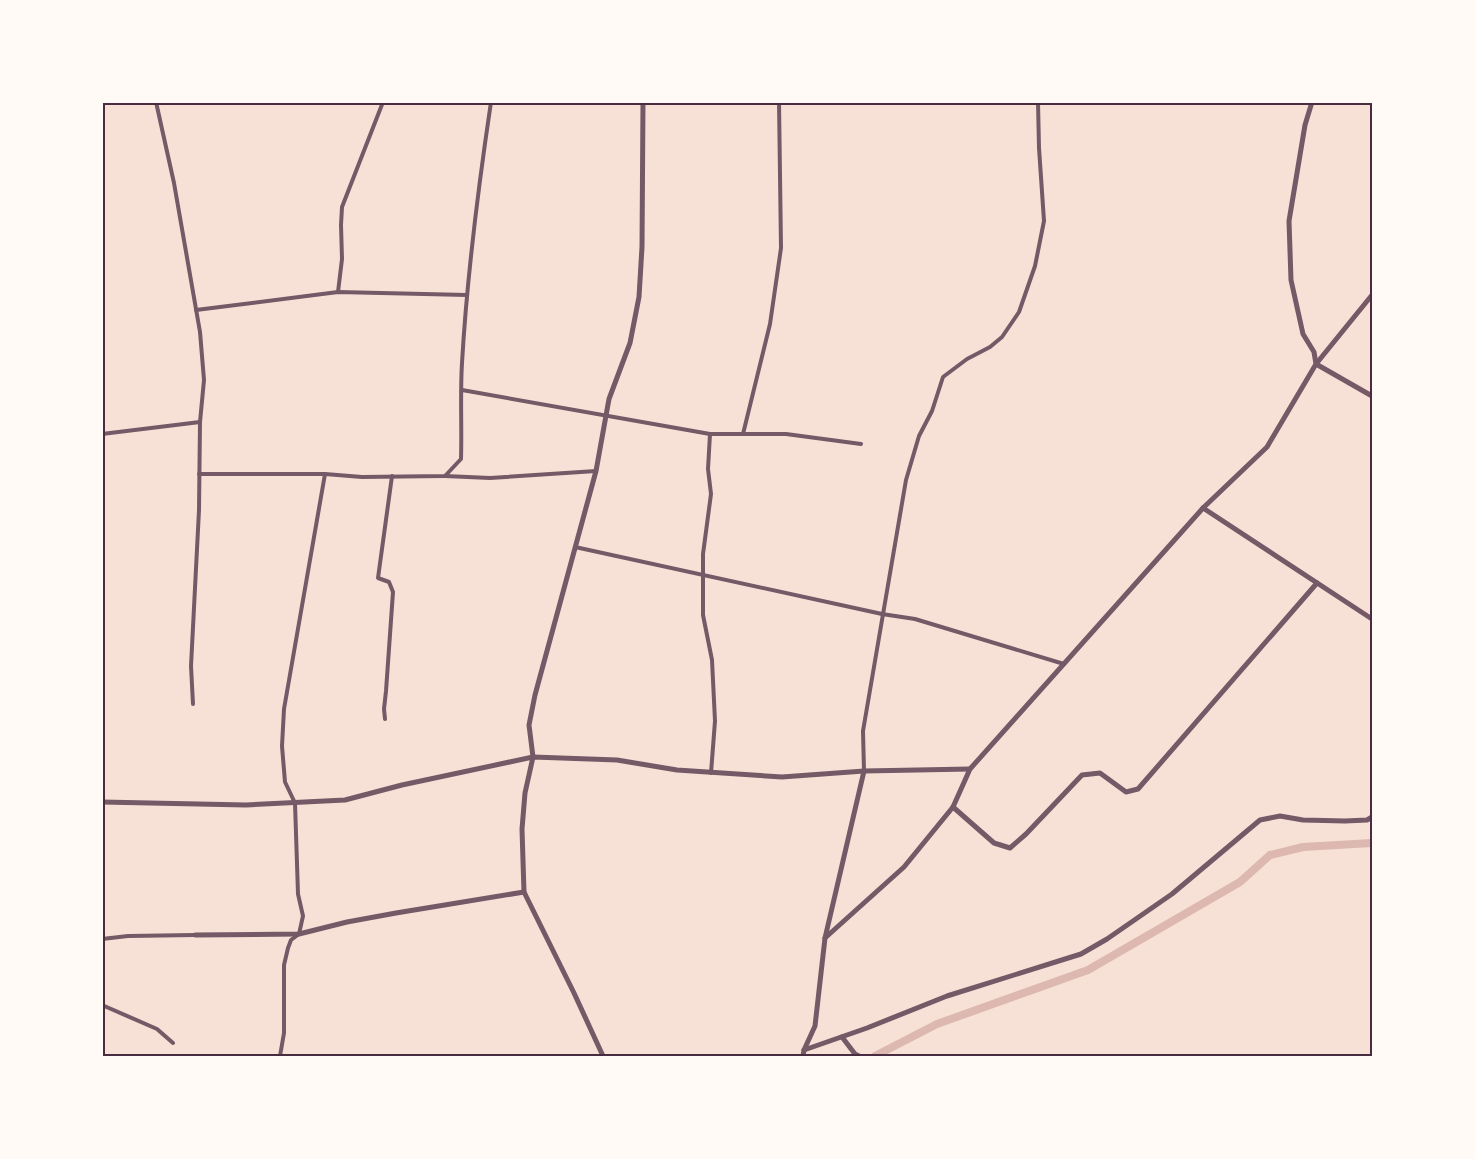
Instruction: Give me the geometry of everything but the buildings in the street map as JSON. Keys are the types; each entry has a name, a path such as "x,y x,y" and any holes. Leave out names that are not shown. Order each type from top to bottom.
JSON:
{"street":[{"path":"603,1056 524,892 522,829 525,793 533,757 530,725 535,695 596,471 609,398 630,343 639,298 642,246 642,102"},
{"path":"1312,102 1305,125 1289,221 1292,280 1303,334 1314,352 1316,364"},
{"path":"824,938 904,867 953,808 970,769 1203,508 1267,446 1316,364 1372,295"},
{"path":"1316,364 1372,396"},
{"path":"1203,508 1372,619"},
{"path":"953,808 994,843 1010,848 1026,834 1082,775 1100,773 1126,792 1138,789 1317,583"},
{"path":"102,802 246,805 345,800 402,785 533,757 617,760 677,770 782,777 864,771 970,769"},
{"path":"803,1056 814,1026 824,938 864,771"},
{"path":"804,1050 868,1028 947,996 1081,954 1107,939 1172,894 1260,820 1280,816 1303,820 1345,821 1367,820 1372,817"},
{"path":"195,935 299,934 347,922 524,892"},
{"path":"842,1037 857,1055"}],"lane":[{"path":"156,102 174,183 200,332 204,380 200,422 199,510 191,666 192,704"},
{"path":"338,292 342,259 342,207 383,102"},
{"path":"444,476 461,459 462,365 467,295 490,102"},
{"path":"743,434 770,324 781,248 779,102"},
{"path":"864,771 863,731 882,614 906,480 919,436 932,410 943,377 967,359 990,347 1002,337 1019,312 1035,266 1044,221 1038,102"},
{"path":"196,310 338,292 467,295"},
{"path":"462,390 710,434 786,434 861,444"},
{"path":"102,434 200,422"},
{"path":"710,434 708,469 711,494 703,554 703,615 712,660 715,721 711,773"},
{"path":"199,474 325,474 490,478 596,471"},
{"path":"280,1056 284,1033 284,965 291,940 299,934 303,916 298,894 295,803 285,782 282,746 284,709 325,474"},
{"path":"385,719 384,709 393,592 388,582 378,578 392,476"},
{"path":"575,546 882,614 915,619 1064,664"},
{"path":"102,939 128,936 195,935"},
{"path":"102,1004 157,1029 173,1043"}],"waterway":[{"path":"875,1056 937,1024 1088,970 1240,882 1270,855 1303,847 1372,843"}]}
